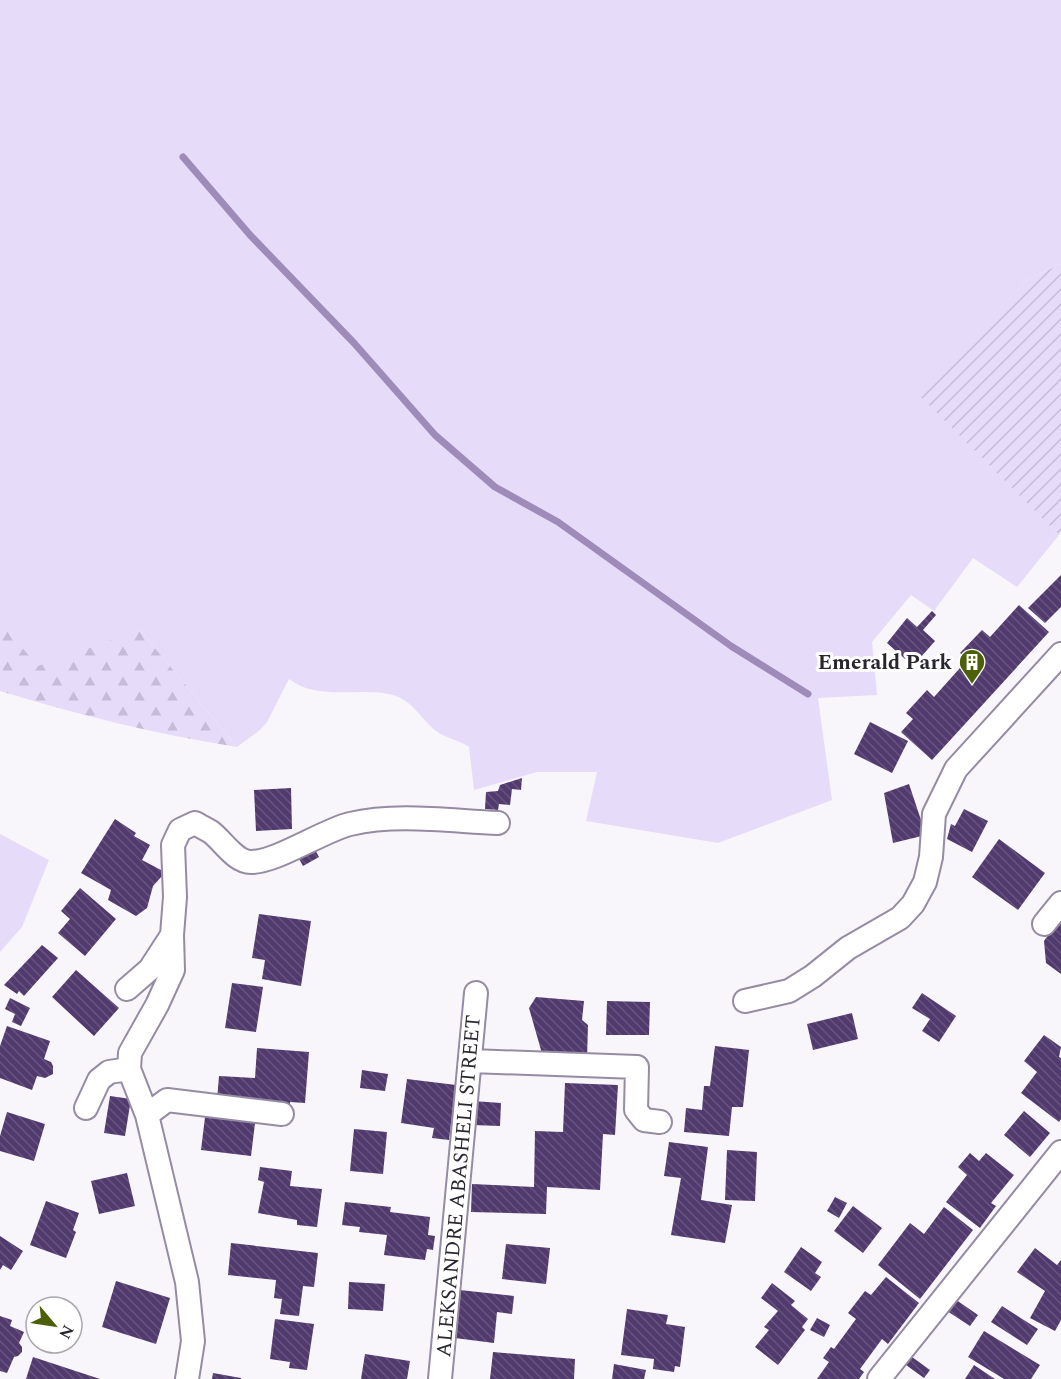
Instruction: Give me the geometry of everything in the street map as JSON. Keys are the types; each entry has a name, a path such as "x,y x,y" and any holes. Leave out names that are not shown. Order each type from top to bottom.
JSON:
{"street":[{"path":"745,1001 789,991 813,976 848,948 900,918 913,904 925,882 931,857 934,814 956,769 1061,654"},
{"path":"187,1379 193,1341 187,1282 147,1115 129,1069 130,1053 157,1005 173,970 172,935 175,897 173,845 180,830 195,823 211,832 242,860 250,862 280,853 349,824 412,819 498,823"},
{"path":"1044,924 1061,903"},
{"path":"127,989 150,969 172,935"},
{"name":"ALEKSANDRE ABASHELI STREET","path":"440,1379 476,993"},
{"path":"471,1061 636,1067 636,1110 644,1120 660,1122"},
{"path":"86,1108 99,1080 109,1072 129,1069"},
{"path":"147,1115 167,1100 282,1114"},
{"path":"879,1379 1061,1152"}],"green space":[{"path":"0,0 1061,0 1061,264 1027,280 920,395 1059,535 1017,587 973,558 934,611 911,595 872,642 877,695 818,698 832,800 718,843 586,821 597,772 537,772 474,790 469,747 436,731 406,701 393,695 313,690 289,679 267,722 237,747 140,630 38,667 0,622"},
{"path":"1061,264 1061,532 1059,535 919,395 1027,280"},
{"path":"0,622 38,666 140,630 237,747 117,723 0,691"},
{"path":"0,834 49,860 22,927 0,952"}],"building":[{"path":"1061,575 1061,607 1045,623 1028,608"},
{"name":"Emerald Park","path":"1019,605 1049,632 932,760 901,732 913,719 906,713 927,690 934,697 968,659 960,653 982,630 990,637"},
{"path":"932,611 936,615 923,630 935,641 913,666 887,643 907,618 917,627"},
{"path":"870,722 908,741 892,773 854,754"},
{"path":"522,778 521,790 512,789 510,805 499,804 498,810 485,809 486,792 498,791 500,785"},
{"path":"909,784 926,835 893,843 884,793"},
{"path":"291,788 292,829 256,831 254,790"},
{"path":"964,809 988,821 972,852 947,839 951,824 955,826"},
{"path":"115,819 136,833 134,836 150,845 142,860 161,870 162,876 153,886 147,908 136,916 108,900 111,890 81,873"},
{"path":"999,839 1045,873 1018,910 972,877"},
{"path":"313,846 319,857 303,866 297,855"},
{"path":"80,888 116,919 85,956 58,933 70,919 61,911"},
{"path":"259,914 311,921 301,986 262,979 265,960 252,958"},
{"path":"1061,917 1061,974 1046,963 1044,941"},
{"path":"42,945 58,958 24,996 19,991 17,994 4,985"},
{"path":"76,970 119,1008 94,1036 52,997"},
{"path":"232,983 263,987 256,1032 225,1028"},
{"path":"922,993 956,1016 939,1042 922,1031 930,1019 912,1008"},
{"path":"536,997 584,1001 582,1020 588,1025 587,1059 543,1057 529,1008"},
{"path":"10,998 30,1008 21,1026 12,1022 15,1014 5,1009"},
{"path":"607,1001 650,1002 649,1035 606,1035"},
{"path":"852,1013 858,1039 813,1050 807,1024"},
{"path":"7,1026 50,1041 44,1059 51,1062 53,1074 45,1078 37,1076 32,1090 0,1078 0,1046"},
{"path":"1044,1035 1061,1047 1059,1057 1061,1058 1061,1119 1059,1122 1021,1093 1037,1072 1024,1061"},
{"path":"715,1046 749,1050 743,1107 732,1107 729,1136 684,1132 686,1108 702,1110 704,1086 710,1086"},
{"path":"257,1048 309,1052 305,1103 290,1102 290,1106 217,1100 219,1076 255,1078"},
{"path":"362,1070 388,1074 385,1091 360,1088"},
{"path":"407,1079 456,1085 449,1140 432,1138 434,1128 401,1123"},
{"path":"565,1083 618,1085 615,1135 603,1134 600,1190 547,1187 546,1214 471,1212 472,1184 534,1187 535,1131 563,1132"},
{"path":"110,1096 131,1099 125,1136 104,1133"},
{"path":"473,1101 501,1103 500,1126 472,1125"},
{"path":"206,1109 256,1115 251,1156 201,1150"},
{"path":"1024,1111 1050,1133 1030,1157 1004,1135"},
{"path":"7,1112 45,1124 34,1161 0,1151 0,1136"},
{"path":"354,1129 387,1132 383,1174 350,1171"},
{"path":"669,1142 708,1147 701,1200 732,1205 725,1243 671,1235 681,1178 664,1176"},
{"path":"727,1150 757,1152 755,1201 725,1200"},
{"path":"970,1153 979,1161 986,1153 1014,1175 991,1203 996,1206 980,1228 946,1202 967,1175 958,1167"},
{"path":"260,1167 292,1171 290,1186 322,1189 317,1227 297,1225 297,1220 258,1213 264,1182 258,1180"},
{"path":"127,1173 135,1206 99,1214 91,1181"},
{"path":"835,1197 847,1203 839,1218 827,1211"},
{"path":"46,1201 79,1213 73,1230 76,1232 66,1258 30,1245"},
{"path":"345,1202 391,1207 390,1212 430,1217 428,1235 435,1236 433,1250 427,1249 425,1260 384,1255 387,1235 359,1232 360,1227 342,1225"},
{"path":"853,1206 882,1228 863,1253 834,1231"},
{"path":"944,1207 973,1230 920,1299 878,1265 910,1223 924,1234"},
{"path":"0,1236 23,1251 11,1270 3,1265 0,1270"},
{"path":"231,1243 318,1253 314,1287 303,1286 299,1316 280,1314 282,1299 274,1298 276,1280 228,1275"},
{"path":"506,1244 550,1248 546,1284 502,1279"},
{"path":"801,1247 822,1262 815,1273 821,1277 811,1291 784,1272"},
{"path":"1035,1248 1057,1265 1061,1260 1061,1320 1055,1331 1030,1318 1045,1291 1017,1272"},
{"path":"886,1277 919,1303 888,1344 882,1339 860,1369 864,1372 859,1379 817,1379 829,1362 823,1358 831,1347 834,1349 856,1319 848,1313 865,1291 871,1295"},
{"path":"116,1281 170,1298 156,1344 102,1327"},
{"path":"349,1282 385,1284 383,1311 348,1309"},
{"path":"772,1283 795,1301 791,1305 808,1319 802,1327 805,1330 778,1365 755,1347 769,1330 764,1327 778,1311 761,1298"},
{"path":"460,1290 514,1296 512,1314 497,1312 494,1343 455,1338"},
{"path":"952,1297 978,1315 970,1326 944,1309"},
{"path":"1002,1306 1038,1329 1027,1345 991,1322"},
{"path":"627,1309 668,1315 666,1324 685,1327 680,1367 675,1366 674,1372 653,1369 654,1359 621,1355"},
{"path":"0,1316 12,1320 10,1326 24,1332 19,1343 22,1352 14,1357 7,1373 0,1371"},
{"path":"817,1318 830,1325 824,1337 810,1330"},
{"path":"275,1319 314,1324 307,1370 289,1368 290,1362 270,1359"},
{"path":"984,1331 1040,1365 1031,1379 1004,1379 968,1357"},
{"path":"493,1352 575,1359 574,1379 490,1379"},
{"path":"365,1354 410,1361 407,1379 361,1379"},
{"path":"33,1357 100,1379 26,1379"},
{"path":"912,1357 930,1370 924,1378 906,1365"},
{"path":"614,1364 646,1370 644,1379 612,1379"},
{"path":"974,1365 995,1379 965,1379"},
{"path":"213,1373 241,1378 241,1379 212,1379"}],"waterway":[{"path":"183,157 250,235 354,343 435,435 495,487 558,522 731,646 808,694"}],"place":[{"name":"Emerald Park","path":"972,685"}]}
